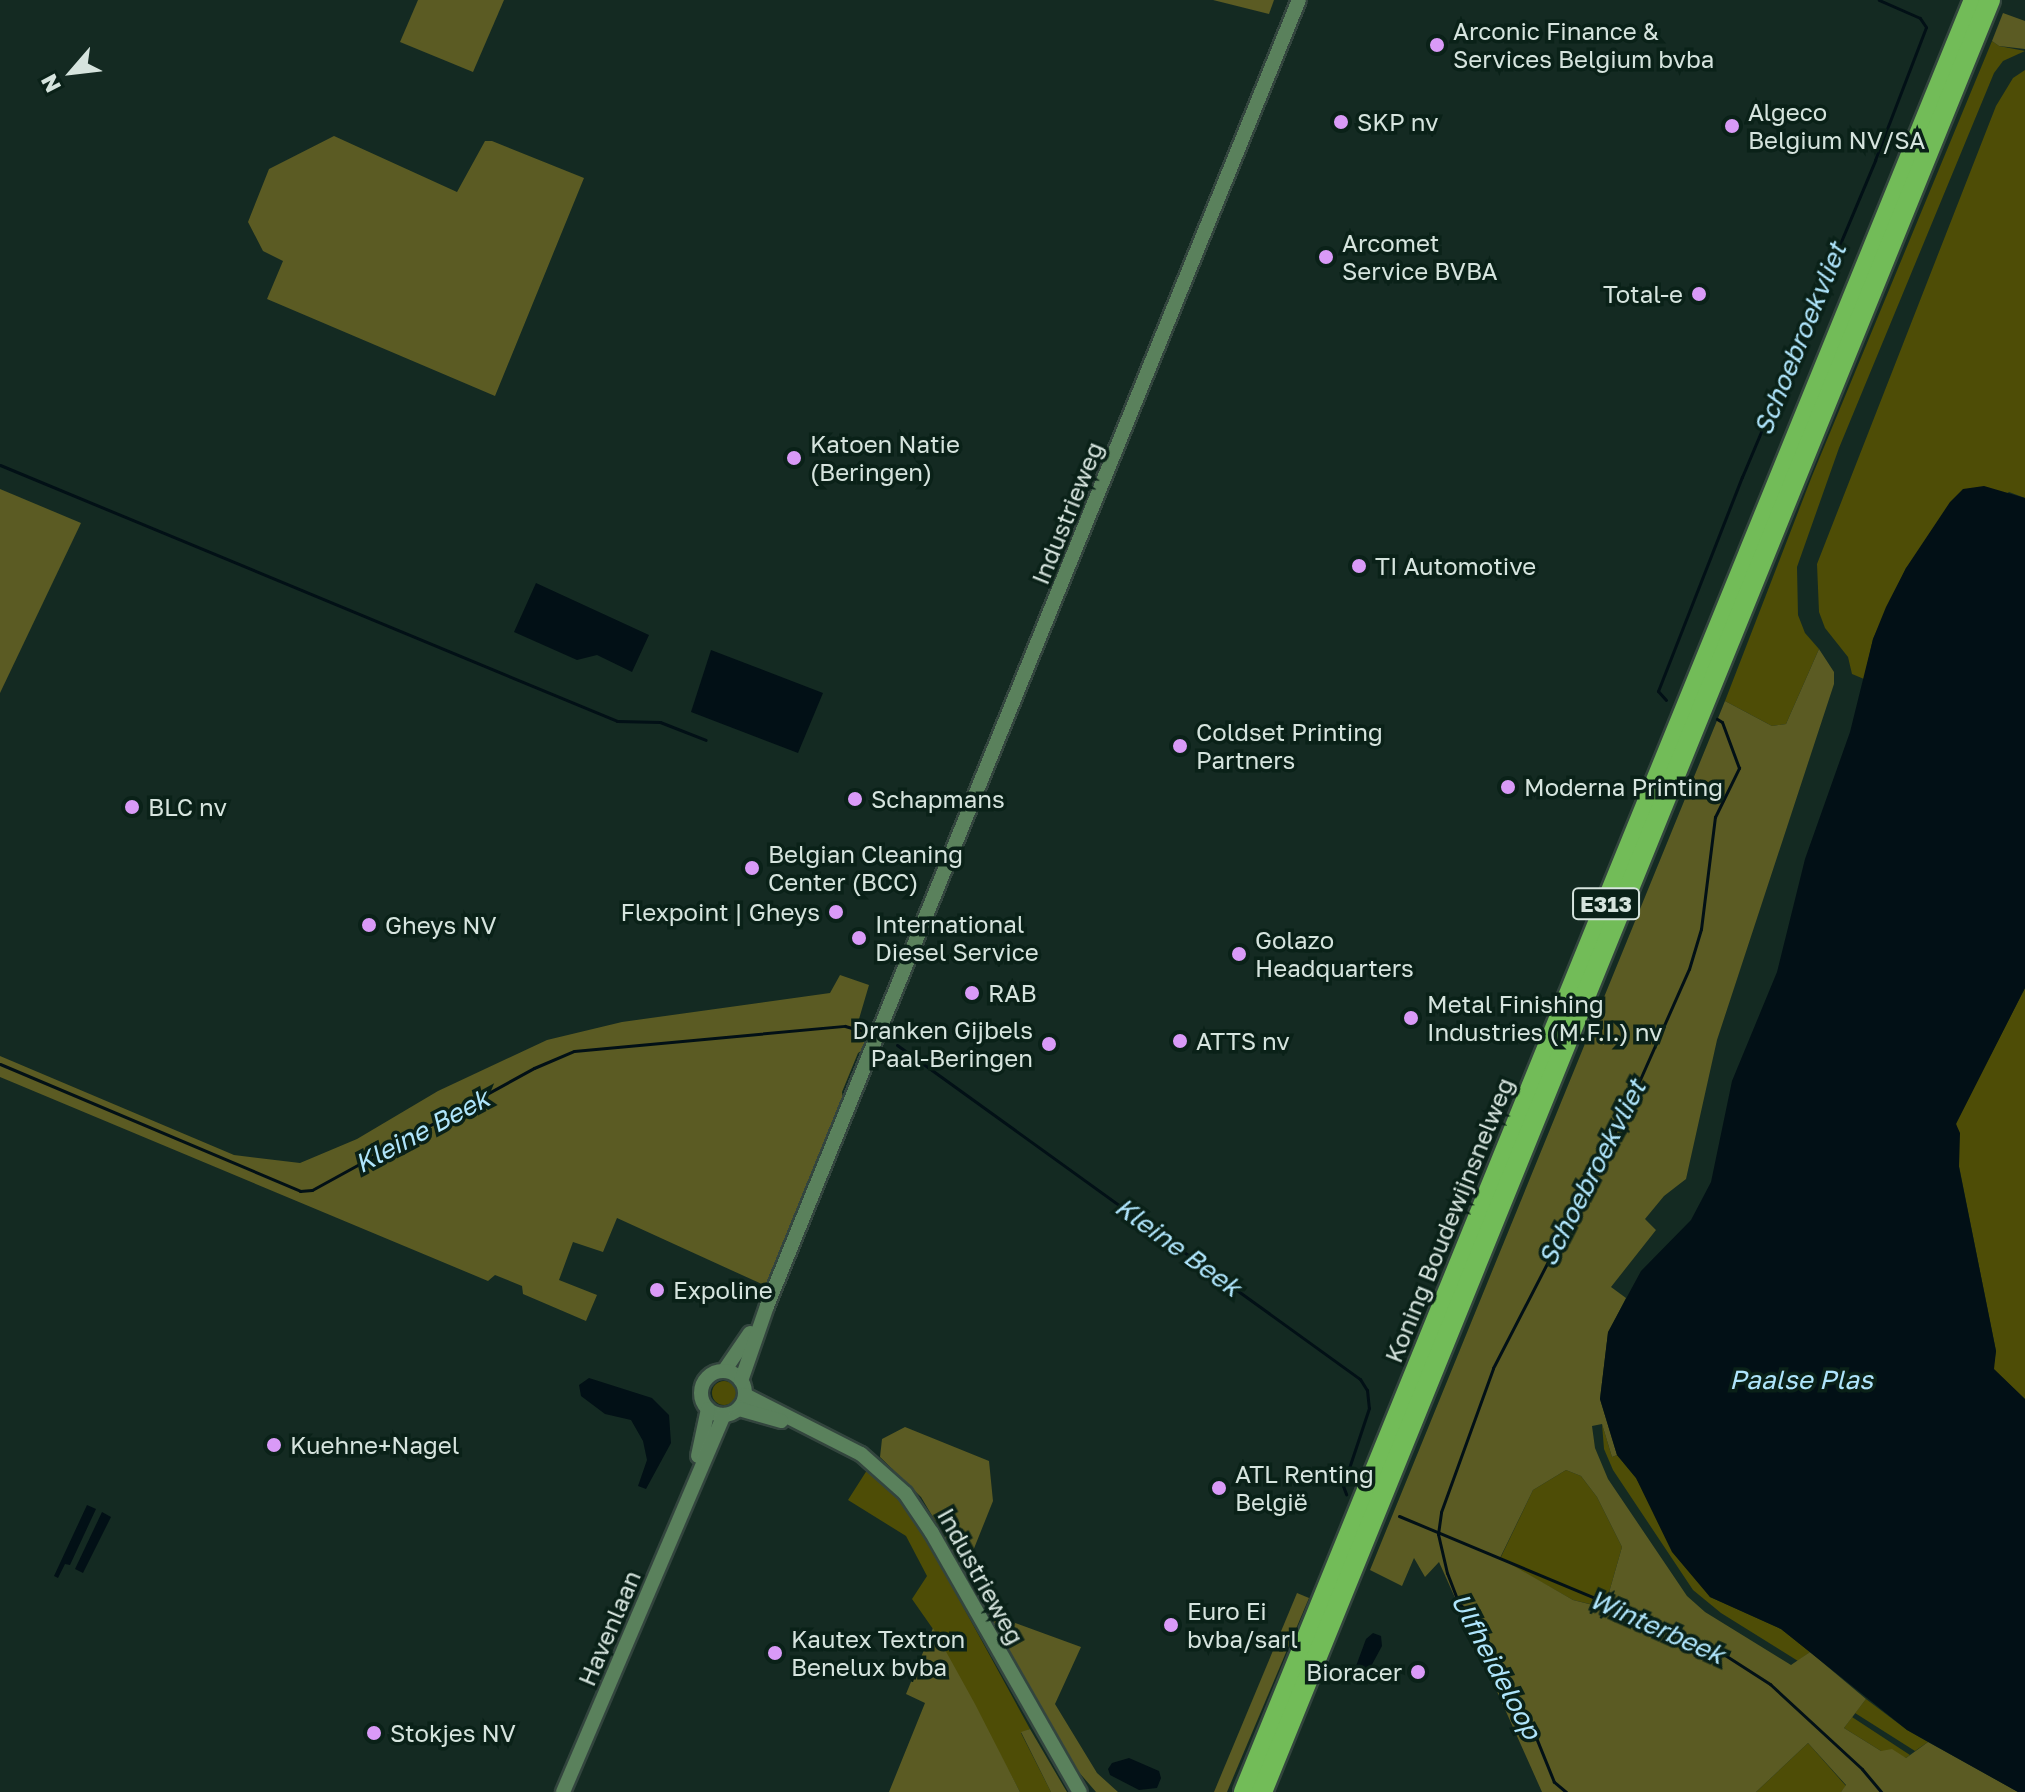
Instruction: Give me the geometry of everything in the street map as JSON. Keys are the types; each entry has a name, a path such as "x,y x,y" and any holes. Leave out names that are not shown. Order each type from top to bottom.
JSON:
{"highway":[{"name":"Koning Boudewijnsnelweg","path":"1244,1792 1974,0"},
{"name":"Koning Boudewijnsnelweg","path":"1262,1792 1990,0"}],"main road":[{"name":"Industrieweg","path":"767,1306 1299,0"},
{"path":"767,1306 742,1395 724,1415 708,1409 702,1397 704,1382 716,1372 724,1371 767,1306"},
{"path":"724,1371 742,1395"},
{"name":"Industrieweg","path":"742,1395 861,1454 905,1493 932,1533 1080,1792"},
{"name":"Havenlaan","path":"694,1480 708,1409"},
{"name":"Havenlaan","path":"563,1792 724,1415"}],"shaded area":[{"path":"418,0 504,0 473,72 400,42"},
{"path":"1213,0 1274,0 1269,14"},
{"path":"2003,13 2025,21 2025,49 1999,46 1992,41"},
{"path":"1992,41 1999,46 2025,51 2003,61 1994,73 1839,448 1797,567 1798,615 1805,633 1819,649 1786,724 1772,726 1725,701 1812,476"},
{"path":"2025,70 2025,498 2009,492 1906,568 1873,639 1864,679 1852,674 1848,657 1825,628 1819,612 1817,564 1996,106 2013,78"},
{"path":"334,136 457,192 485,141 492,141 584,178 495,396 267,299 283,261 263,251 248,222 269,169"},
{"path":"0,489 81,523 0,693"},
{"path":"1819,649 1834,672 1834,684 1717,1040 1686,1179 1664,1196 1645,1219 1656,1230 1611,1287 1626,1298 1608,1333 1600,1399 1617,1455 1612,1457 1602,1424 1592,1426 1595,1448 1608,1479 1687,1596 1705,1612 1791,1665 1810,1652 1866,1699 1844,1728 1881,1751 1892,1749 1906,1758 1928,1742 2018,1792 1841,1792 1846,1785 1808,1743 1756,1792 1542,1792 1439,1562 1425,1577 1414,1558 1402,1586 1370,1570 1725,701 1772,726 1786,724","holes":["1566,1470 1581,1476 1597,1497 1622,1547 1608,1596 1593,1605 1573,1600 1500,1558 1533,1490"]},
{"path":"840,975 869,985 859,1019 872,1030 864,1049 858,1053 842,1092 843,1099 766,1286 617,1218 603,1252 573,1242 559,1280 597,1295 586,1321 523,1294 522,1286 495,1275 488,1281 0,1077 0,1056 234,1155 300,1163 357,1139 438,1091 547,1040 622,1022 830,993"},
{"path":"2025,988 2025,1399 1993,1369 1996,1351 1959,1166 1956,1122"},
{"path":"724,1381 735,1388 736,1393 729,1404 724,1405 713,1398 712,1393 719,1382"},
{"path":"1602,1424 1612,1457 1617,1455 1636,1478 1710,1597 1781,1629 1810,1652 1798,1661 1721,1613 1693,1590 1613,1470 1604,1449"},
{"path":"905,1427 989,1461 993,1501 965,1571 921,1497 880,1457 882,1439"},
{"path":"869,1467 914,1517 1030,1729 1021,1733 1051,1792 1020,1792 933,1629 912,1599 927,1576 906,1536 848,1500"},
{"path":"1566,1470 1581,1476 1597,1497 1622,1547 1608,1596 1594,1605 1573,1600 1500,1559 1533,1490"},
{"path":"1297,1593 1309,1598 1227,1792 1214,1792"},
{"path":"988,1613 1081,1647 1055,1704 1097,1773 1118,1792 1096,1792 1077,1770"},
{"path":"933,1628 1020,1792 889,1792 925,1703 906,1694"},
{"path":"1866,1699 1928,1742 1915,1751 1855,1713"},
{"path":"1852,1717 1910,1755 1906,1758 1881,1751 1844,1728"},
{"path":"1030,1729 1067,1792 1051,1792 1021,1732"},
{"path":"1808,1743 1846,1786 1841,1792 1756,1792"}],"water":[{"name":"Paalse Plas","path":"1984,486 2025,498 2025,988 1956,1124 1960,1133 1959,1167 1996,1351 1994,1369 2025,1399 2025,1792 2018,1792 1907,1730 1781,1629 1710,1597 1672,1552 1636,1478 1617,1455 1600,1399 1608,1332 1641,1271 1691,1220 1711,1182 1732,1081 1777,972 1805,859 1850,732 1873,639 1886,607 1906,568 1950,502 1963,489"},
{"path":"536,583 649,635 632,672 597,655 577,660 514,632"},
{"path":"711,650 823,693 798,753 691,712"},
{"path":"589,1378 652,1398 669,1415 671,1443 646,1489 638,1486 647,1460 643,1441 631,1420 605,1414 581,1396 579,1385"},
{"path":"87,1505 96,1509 70,1565 65,1564 58,1578 54,1576"},
{"path":"102,1512 111,1517 83,1573 75,1569"},
{"path":"1373,1633 1381,1636 1382,1646 1368,1672 1361,1675 1356,1666 1366,1639"},
{"path":"1129,1758 1159,1771 1161,1778 1157,1788 1139,1790 1110,1775 1108,1769 1112,1763"}],"waterway":[{"name":"Schoebroekvliet","path":"1666,700 1658,691 1742,477 1875,160 1926,27 1920,18 1879,0"},
{"path":"0,465 617,721 660,722 706,740"},
{"name":"Schoebroekvliet","path":"1566,1792 1554,1782 1533,1730 1512,1701 1509,1681 1491,1665 1488,1642 1479,1638 1471,1614 1459,1604 1447,1573 1438,1534 1441,1512 1493,1368 1630,1102 1689,969 1701,929 1715,817 1739,768 1722,722 1717,719"},
{"name":"Kleine Beek","path":"0,1064 300,1191 312,1190 534,1068 574,1051 845,1026 862,1031"},
{"name":"Kleine Beek","path":"897,1045 1360,1379 1367,1390 1369,1408 1343,1486 1346,1494"},
{"name":"Winterbeek","path":"1399,1516 1714,1648 1770,1684 1862,1769 1881,1792"}],"place":[{"name":"Arconic Finance & Services Belgium bvba","path":"1437,45"},
{"name":"SKP nv","path":"1341,122"},
{"name":"Algeco Belgium NV/SA","path":"1732,126"},
{"name":"Arcomet Service BVBA","path":"1326,257"},
{"name":"Total-e","path":"1699,294"},
{"name":"Katoen Natie (Beringen)","path":"794,458"},
{"name":"TI Automotive","path":"1359,566"},
{"name":"Coldset Printing Partners","path":"1180,746"},
{"name":"Moderna Printing","path":"1508,787"},
{"name":"Schapmans","path":"855,799"},
{"name":"BLC nv","path":"132,807"},
{"name":"Belgian Cleaning Center (BCC)","path":"752,868"},
{"name":"Flexpoint | Gheys","path":"836,912"},
{"name":"Gheys NV","path":"369,925"},
{"name":"International Diesel Service","path":"859,938"},
{"name":"Golazo Headquarters","path":"1239,954"},
{"name":"RAB","path":"972,993"},
{"name":"Metal Finishing Industries (M.F.I.) nv","path":"1411,1018"},
{"name":"ATTS nv","path":"1180,1041"},
{"name":"Dranken Gijbels Paal-Beringen","path":"1049,1044"},
{"name":"Expoline","path":"657,1290"},
{"name":"Kuehne+Nagel","path":"274,1445"},
{"name":"ATL Renting België","path":"1219,1488"},
{"name":"Euro Ei bvba/sarl","path":"1171,1625"},
{"name":"Kautex Textron Benelux bvba","path":"775,1653"},
{"name":"Bioracer","path":"1418,1672"},
{"name":"Stokjes NV","path":"374,1733"}],"water label":[{"name":"Ulfheideloop","path":"1496,1666"}]}
